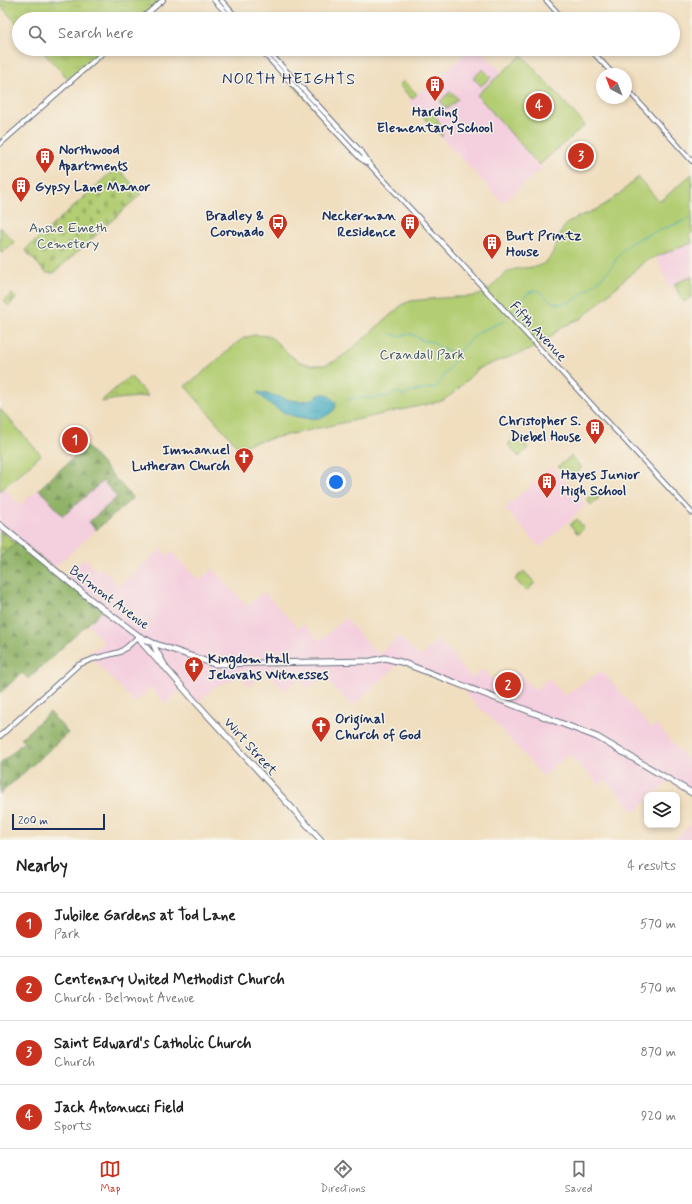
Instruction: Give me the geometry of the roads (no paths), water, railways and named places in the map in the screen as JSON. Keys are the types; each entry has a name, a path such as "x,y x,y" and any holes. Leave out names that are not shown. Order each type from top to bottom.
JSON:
{"main road":[{"name":"Belmont Avenue","path":"0,525 78,589 139,636 153,643 214,664 371,661 385,658 400,662 597,737 692,793"},
{"name":"Wirt Street","path":"139,636 143,644 158,661 321,840"},
{"name":"Wirt Street","path":"153,643 156,653 165,667"}],"street":[{"path":"149,12 163,0"},
{"path":"214,0 225,12"},
{"path":"221,0 232,12"},
{"path":"546,0 557,12"},
{"path":"0,144 99,56"},
{"name":"Fifth Avenue","path":"266,56 360,158 369,164 692,513"},
{"name":"Fifth Avenue","path":"272,56 364,155 369,164"},
{"path":"596,56 607,68"},
{"path":"632,95 692,161"},
{"path":"0,736 78,665 93,659 120,652 139,636"}],"water":[{"path":"258,392 300,401 309,400 321,394 326,394 333,400 336,406 333,411 325,416 314,419 301,418 290,415 278,409 263,399"}],"waterway":[{"path":"513,313 520,301 528,293 536,290 558,304 576,299 603,276 622,251 631,243 692,217"},
{"path":"348,400 356,398 391,396 396,392 399,392 404,396 410,392 436,387 457,357 461,348 479,332 504,321"},
{"path":"391,334 398,336 412,334 423,341 430,341 444,350 459,353"}],"place":[{"name":"Harding Elementary School","path":"435,102"},
{"name":"Jack Antonucci Field","path":"539,106"},
{"name":"Saint Edward's Catholic Church","path":"581,156"},
{"name":"Northwood Apartments","path":"45,174"},
{"name":"Gypsy Lane Manor","path":"21,203"},
{"name":"Bradley & Coronado","path":"278,240"},
{"name":"Neckerman Residence","path":"410,240"},
{"name":"Burt Printz House","path":"492,260"},
{"name":"Jubilee Gardens at Tod Lane","path":"75,440"},
{"name":"Christopher S. Diebel House","path":"595,445"},
{"name":"Immanuel Lutheran Church","path":"244,474"},
{"name":"Hayes Junior High School","path":"547,499"},
{"name":"Kingdom Hall Jehovahs Witnesses","path":"194,683"},
{"name":"Centenary United Methodist Church","path":"508,685"},
{"name":"Original Church of God","path":"321,743"}],"district":[{"name":"NORTH HEIGHTS","path":"289,78"}],"park label":[{"name":"Anshe Emeth Cemetery","path":"68,236"},
{"name":"Crandall Park","path":"422,354"}]}
